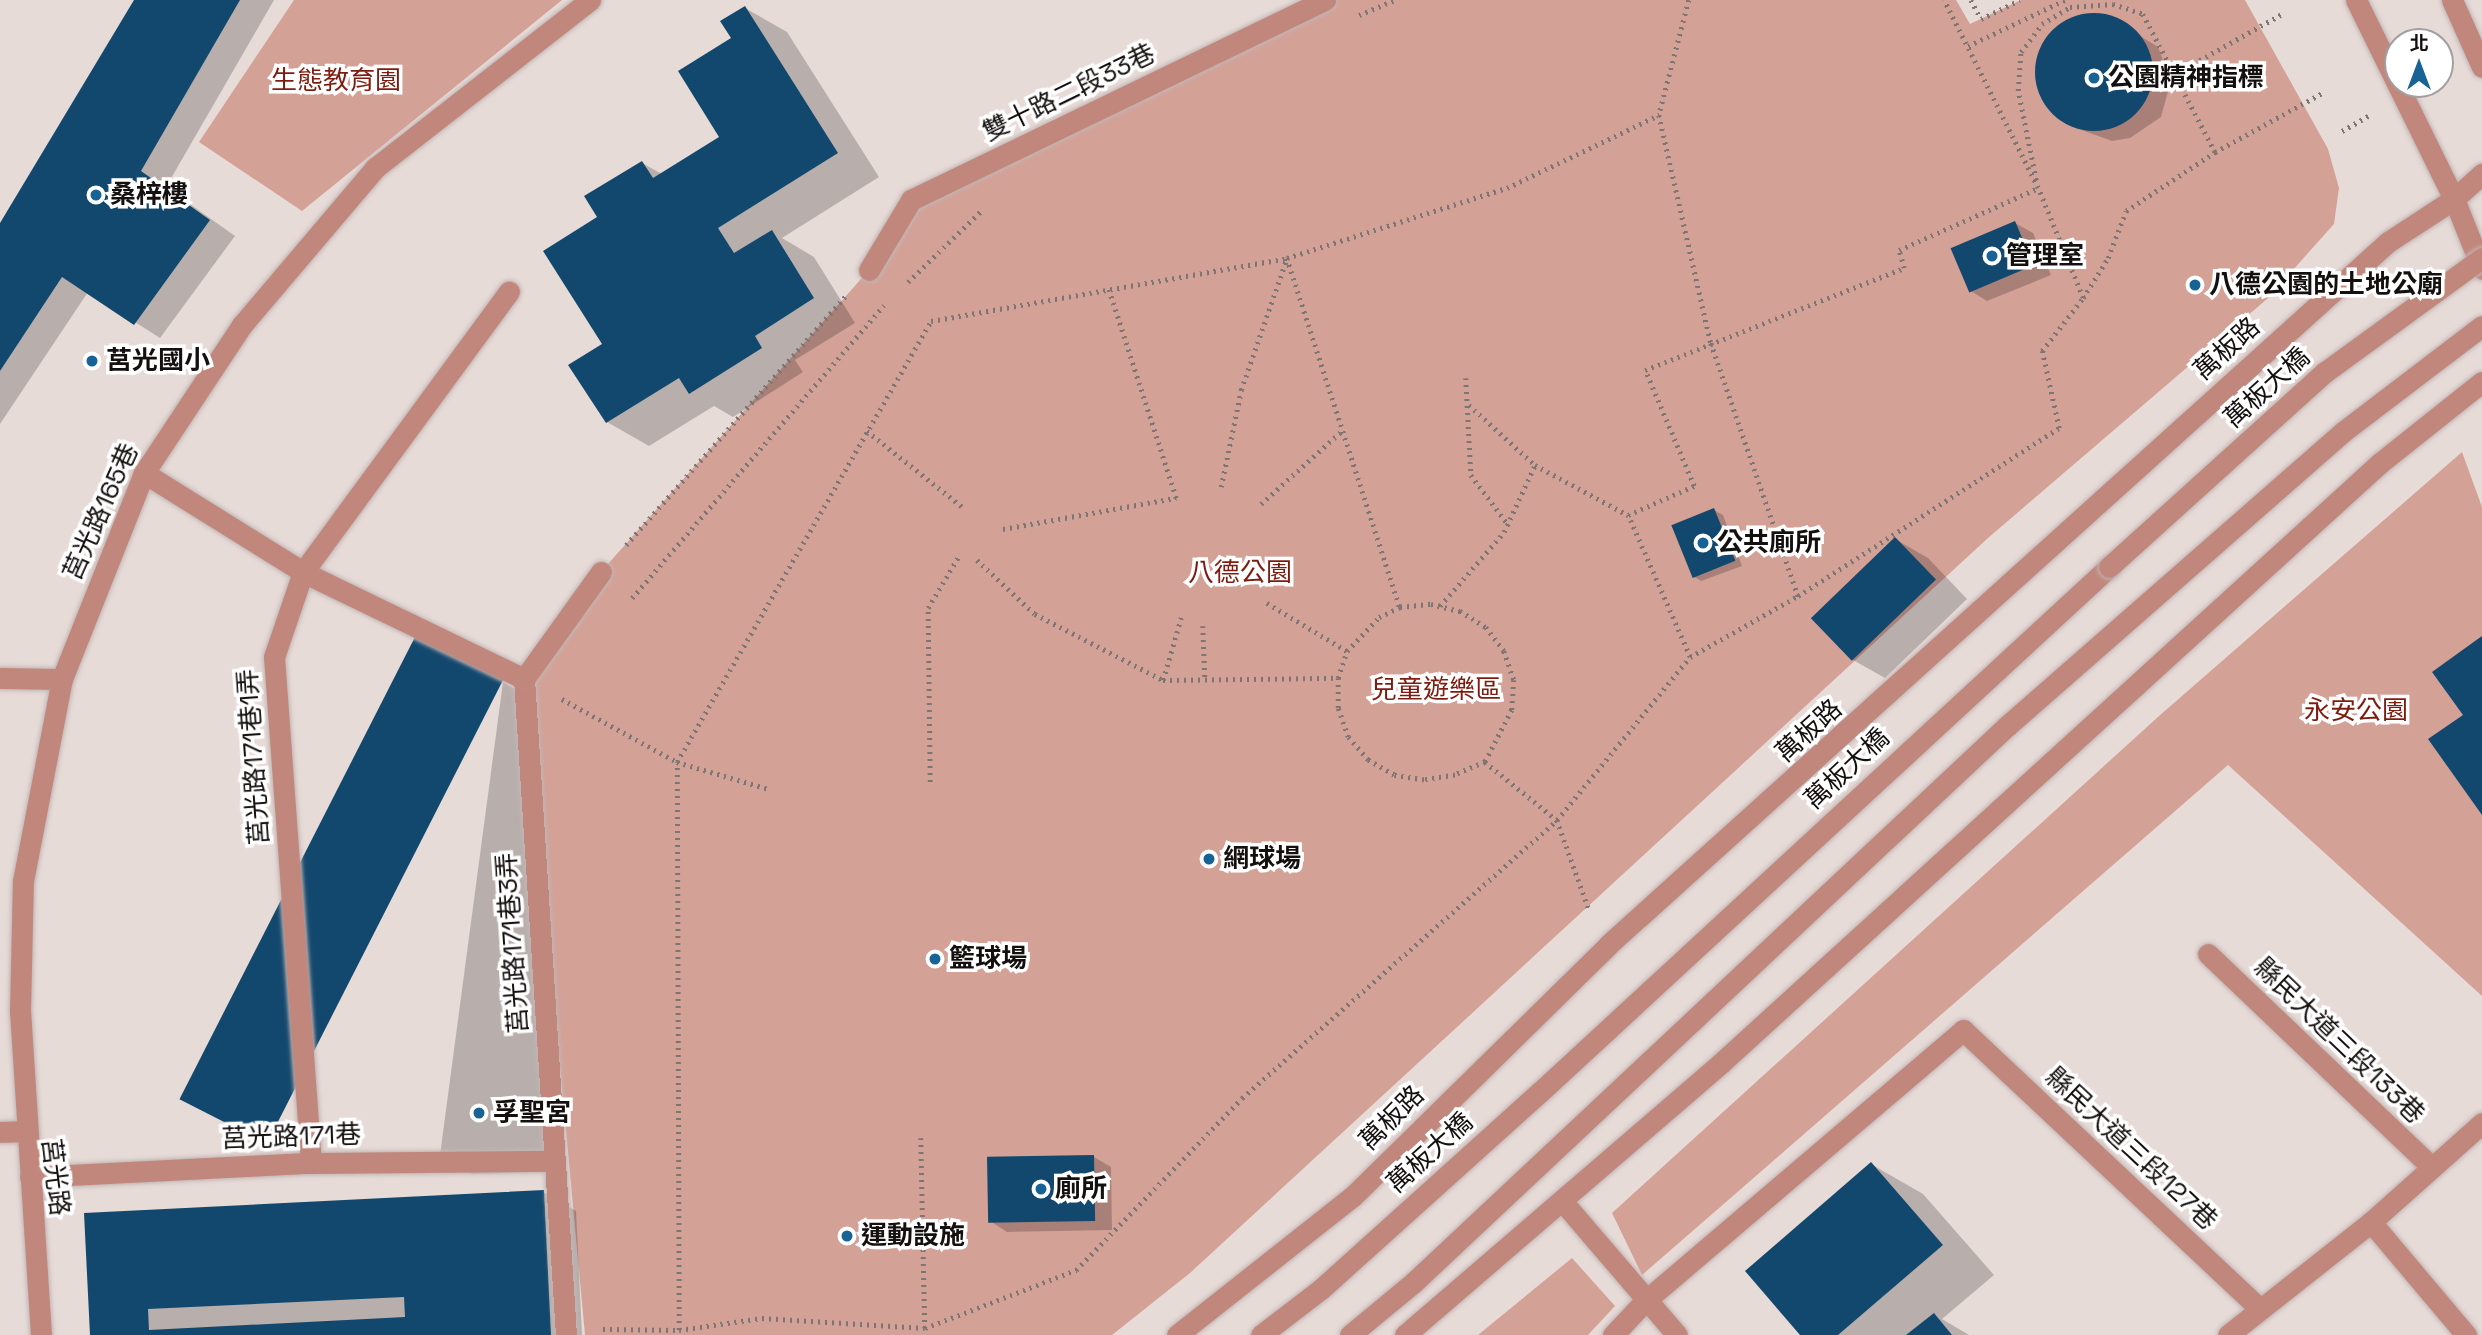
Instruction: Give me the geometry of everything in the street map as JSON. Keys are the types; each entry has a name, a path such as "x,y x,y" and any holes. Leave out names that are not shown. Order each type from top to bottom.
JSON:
{"street":[{"name":"莒光路165巷","path":"26,1131 20,1012 23,881 62,679 144,473 242,325 375,168 590,0"},
{"name":"雙十路二段33巷","path":"869,270 911,200 1325,0"},
{"path":"2356,0 2454,199 2482,269"},
{"path":"2452,0 2482,66"},
{"name":"萬板路","path":"1177,1335 1352,1197 1608,945 2388,242 2454,199 2482,174"},
{"name":"萬板大橋","path":"1261,1335 1321,1289 1540,1092 2109,567 2325,372 2482,258"},
{"name":"莒光路171巷1弄","path":"311,1163 274,657 303,572 509,292"},
{"path":"1350,1335 1414,1282 2007,726 2344,431 2482,326"},
{"path":"1405,1335 1563,1202 2380,463 2482,382"},
{"path":"144,473 303,572 524,679 601,572"},
{"path":"0,678 62,679"},
{"name":"莒光路171巷3弄","path":"524,679 566,1335"},
{"name":"縣民大道三段133巷","path":"2208,954 2432,1167"},
{"name":"縣民大道三段127巷","path":"1645,1301 1963,1030 2260,1309"},
{"path":"2228,1335 2371,1222 2482,1123"},
{"name":"莒光路","path":"0,1132 26,1131 41,1335"},
{"name":"莒光路171巷","path":"30,1177 311,1163 555,1161"},
{"path":"1563,1202 1645,1301 1677,1335"},
{"path":"2371,1222 2466,1335"},
{"path":"1613,1335 1645,1301"}],"path":[{"path":"1346,21 1394,0"},
{"path":"1689,0 1659,116 1711,343 1798,596"},
{"path":"1944,0 2038,188 2083,298"},
{"path":"1971,0 1981,19 2020,0"},
{"path":"1968,47 2065,0"},
{"path":"2038,188 2018,91 2021,52 2042,24 2070,7 2113,4 2143,14 2215,152"},
{"path":"2175,74 2282,14"},
{"path":"592,1329 679,1330 762,1318 925,1328 1076,1270 1242,1098 1557,820 1690,657 1798,596 2059,428 2042,351 2083,298 2108,258 2126,211 2215,152 2324,92"},
{"path":"679,1330 677,762 931,321 1287,258 1507,188 1659,116"},
{"path":"1628,515 1694,486 1645,370 1904,268 1899,250 2038,188"},
{"path":"903,287 986,206"},
{"path":"1287,258 1400,607"},
{"path":"1221,487 1241,390 1287,258"},
{"path":"601,572 869,270"},
{"path":"1003,529 1176,498 1109,290"},
{"path":"624,608 894,296"},
{"path":"1466,377 1471,475 1507,523"},
{"path":"1469,405 1535,465 1628,515 1690,657"},
{"path":"1261,504 1343,430"},
{"path":"867,431 965,509"},
{"path":"1439,606 1507,523 1535,465"},
{"path":"930,782 928,608 960,554"},
{"path":"977,560 1035,614 1163,680 1205,677 1338,678"},
{"path":"1267,603 1347,651"},
{"path":"1439,606 1460,611 1486,627 1504,651 1514,680 1512,710 1485,762 1455,775 1424,780 1394,775 1368,760 1349,737 1338,708 1338,678 1347,651 1379,617 1400,607 1439,606"},
{"path":"1163,680 1181,618"},
{"path":"1203,626 1205,677"},
{"path":"524,679 677,762 769,789"},
{"path":"560,711 565,690"},
{"path":"1485,762 1557,820 1590,913"},
{"path":"920,1138 925,1328"}],"green space":[{"name":"生態教育園","path":"294,0 562,0 302,211 199,142"},
{"name":"八德公園","path":"1325,0 1956,0 1970,24 2021,0 2245,0 2328,149 2339,188 2334,224 2267,299 1988,538 1190,1273 1112,1335 585,1335 524,679 600,573 869,270 911,200"},
{"name":"永安公園","path":"2462,452 2482,507 2482,996 2228,765 1642,1275 1612,1213 2159,716"},
{"path":"1572,1258 1615,1306 1588,1335 1478,1335"}],"building":[{"name":"桑梓樓","path":"134,0 240,0 141,171 210,220 134,325 62,277 0,371 0,223"},
{"path":"745,6 838,153 718,228 734,253 772,230 814,298 755,336 762,348 689,394 679,378 606,423 568,365 602,344 543,251 597,217 584,196 642,161 653,178 719,137 678,71 731,38 720,21"},
{"name":"公園精神指標","path":"2094,13 2117,17 2136,30 2149,49 2153,72 2149,95 2136,114 2117,127 2094,131 2071,127 2052,114 2039,95 2035,72 2039,49 2052,30 2071,17"},
{"name":"管理室","path":"2015,221 2034,265 1969,293 1951,248"},
{"name":"公共廁所","path":"1714,508 1735,561 1693,578 1671,525"},
{"path":"1895,537 1936,579 1852,661 1811,618"},
{"path":"416,635 503,679 267,1144 179,1099"},
{"path":"2482,636 2482,815 2428,739 2463,715 2432,672"},
{"name":"廁所","path":"1094,1155 1095,1221 988,1223 987,1157"},
{"path":"1871,1162 1943,1245 1838,1335 1800,1335 1745,1271"},
{"path":"544,1190 551,1335 90,1335 84,1213","holes":["404,1297 405,1317 149,1330 148,1309"]},
{"path":"1934,1313 1952,1335 1906,1335"}],"place":[{"name":"公園精神指標","path":"2094,78"},
{"name":"桑梓樓","path":"96,195"},
{"name":"管理室","path":"1992,256"},
{"name":"八德公園的土地公廟","path":"2195,285"},
{"name":"莒光國小","path":"92,361"},
{"name":"公共廁所","path":"1703,543"},
{"name":"網球場","path":"1209,859"},
{"name":"籃球場","path":"935,959"},
{"name":"孚聖宮","path":"479,1113"},
{"name":"廁所","path":"1041,1189"},
{"name":"運動設施","path":"847,1236"}],"park label":[{"name":"兒童遊樂區","path":"1436,690"}]}
